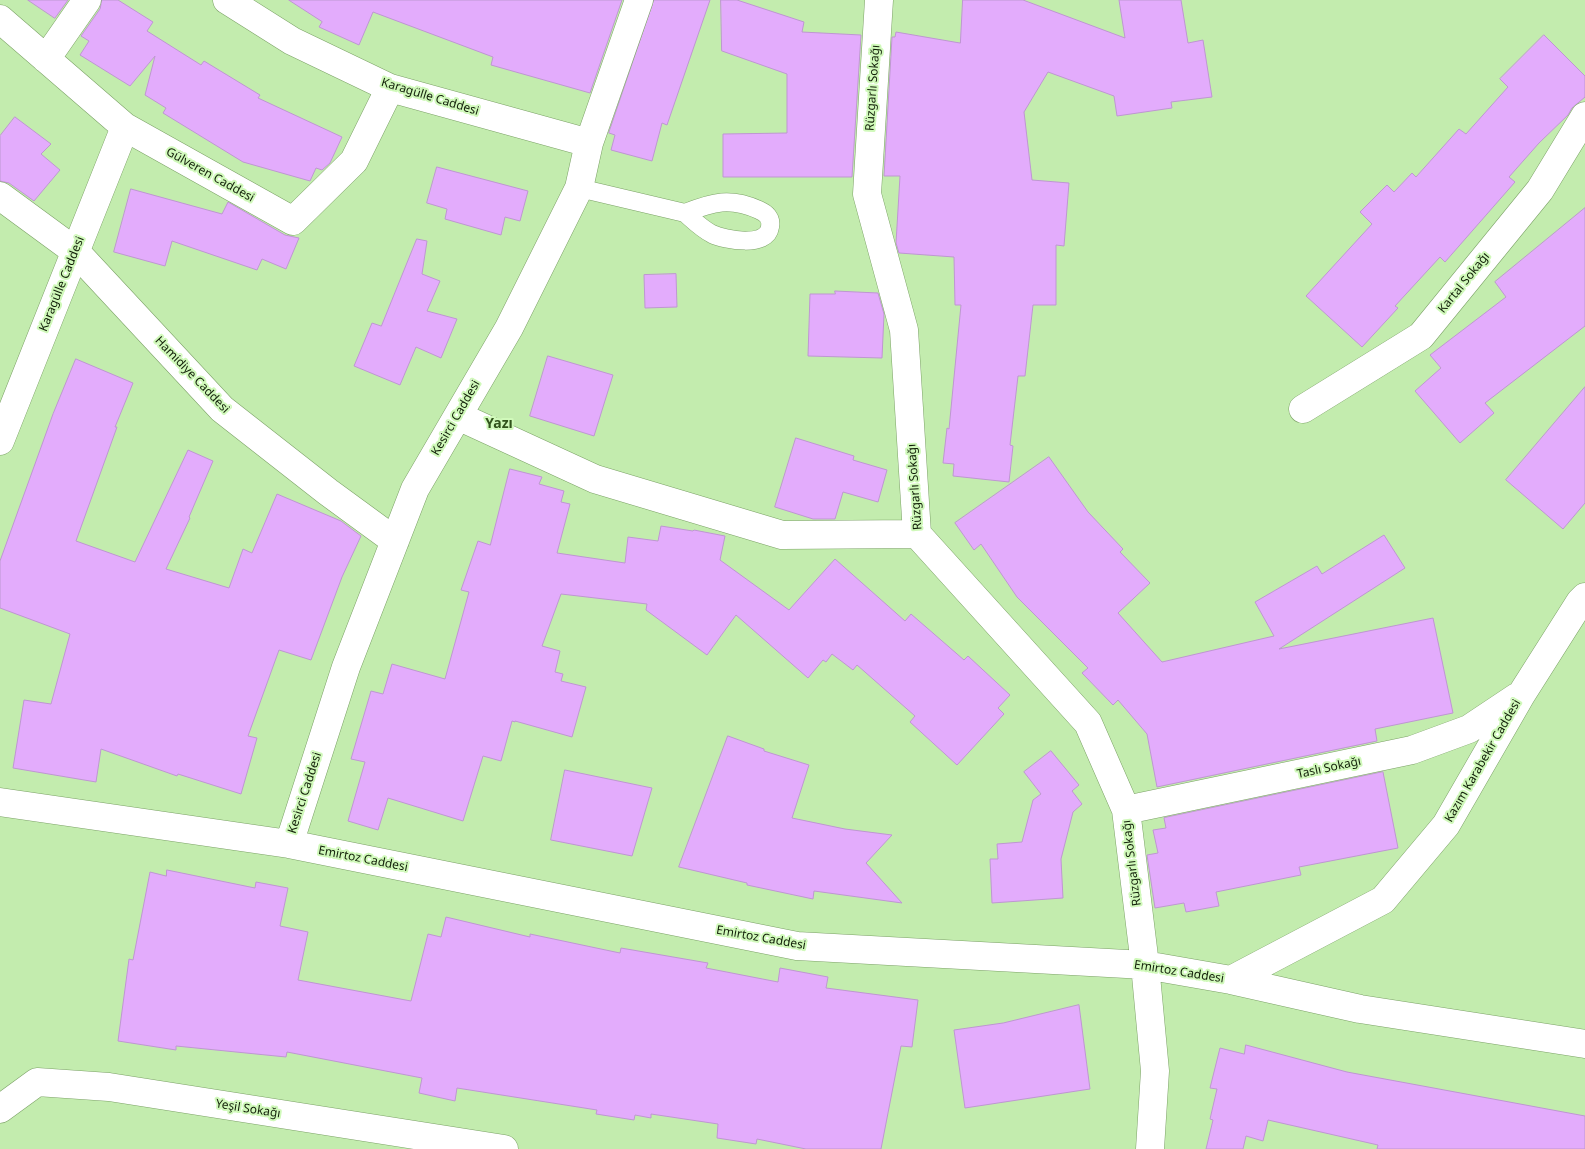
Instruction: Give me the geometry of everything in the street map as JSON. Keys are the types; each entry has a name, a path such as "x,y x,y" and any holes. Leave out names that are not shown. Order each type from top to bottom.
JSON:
{"street":[{"path":"46,59 87,0"},
{"name":"Karagülle Caddesi","path":"227,0 292,41 390,88 589,143"},
{"name":"Kesirci Caddesi","path":"289,844 346,667 415,489 509,328 579,188 589,143 639,0"},
{"name":"Rüzgarlı Sokağı","path":"879,0 867,194 904,330 917,534 1088,723 1126,810 1145,965 1155,1071 1150,1149"},
{"name":"Gülveren Caddesi","path":"0,19 125,127 293,221 354,161 390,88"},
{"name":"Kartal Sokağı","path":"1302,409 1421,336 1540,190 1585,116"},
{"name":"Karagülle Caddesi","path":"0,441 125,127"},
{"name":"Hamidiye Caddesi","path":"0,196 75,251 222,409 328,492 395,541"},
{"path":"458,416 595,479 782,535 917,534"},
{"name":"Kazım Karabekir Caddesi","path":"1231,980 1383,900 1446,825 1521,695 1585,597"},
{"name":"Taslı Sokağı","path":"1126,810 1412,750 1469,729 1521,695"},
{"name":"Emirtoz Caddesi","path":"0,802 289,844 797,946 1145,965 1231,980 1360,1009 1585,1044"},
{"name":"Yeşil Sokağı","path":"0,1109 37,1082 109,1087 504,1149"}],"lane":[{"path":"579,188 685,213"}],"building":[{"path":"28,0 68,0 55,18"},
{"path":"102,0 118,0 153,22 147,31 201,65 204,61 260,95 258,98 342,137 330,163 322,170 316,168 310,181 243,162 163,113 166,108 145,95 155,56 130,86 80,55 89,41 81,36 100,9"},
{"path":"289,0 622,0 590,93 491,65 493,57 373,12 359,45 319,27 322,22"},
{"path":"654,0 710,0 667,125 662,123 652,161 611,150 615,135 609,133"},
{"path":"721,0 737,0 804,22 802,32 861,35 852,177 723,177 723,134 787,133 787,74 722,51"},
{"path":"963,0 1023,0 1125,38 1119,0 1181,0 1188,43 1203,40 1212,97 1171,102 1172,108 1117,116 1114,96 1048,72 1024,112 1032,180 1069,183 1064,246 1056,245 1056,305 1033,305 1025,376 1018,376 1010,445 1013,446 1009,482 953,476 954,464 943,463 947,428 949,429 961,305 955,305 954,257 899,253 896,243 900,176 884,176 892,37 895,37 896,32 960,43"},
{"path":"1544,35 1585,76 1585,97 1572,108 1568,115 1539,143 1509,177 1515,182 1445,262 1440,257 1395,306 1398,308 1362,347 1306,296 1372,224 1360,212 1387,185 1394,192 1412,173 1416,177 1459,129 1466,134 1508,87 1500,79"},
{"path":"15,117 51,144 41,154 60,170 34,201 9,183 0,181 0,136"},
{"path":"437,167 528,191 520,221 505,217 501,235 445,219 447,209 427,203"},
{"path":"131,189 222,214 228,202 285,235 299,238 286,269 262,259 257,270 172,241 165,266 114,252"},
{"path":"1585,208 1585,326 1485,403 1494,413 1460,443 1415,391 1441,368 1430,355 1506,297 1495,282"},
{"path":"417,239 427,241 422,274 440,281 427,311 457,319 441,358 416,347 400,385 354,366 372,323 381,326"},
{"path":"676,274 677,307 645,308 644,275"},
{"path":"835,291 878,293 884,314 882,358 808,356 810,294 835,294"},
{"path":"548,356 613,375 594,436 530,416"},
{"path":"76,359 133,383 115,427 117,427 76,541 135,562 188,450 213,461 190,518 166,569 229,588 243,549 252,553 277,494 341,521 361,536 342,577 311,660 279,650 248,736 257,738 241,794 178,774 177,776 101,749 96,782 13,768 24,700 51,704 70,634 0,608 0,561 53,414"},
{"path":"1585,387 1585,503 1563,529 1506,480"},
{"path":"796,438 854,456 853,460 887,470 878,502 843,492 835,519 813,519 775,507"},
{"path":"1049,457 1088,512 1123,549 1120,552 1150,583 1118,613 1162,662 1274,636 1255,602 1317,566 1322,574 1384,535 1405,568 1279,649 1433,618 1453,713 1375,729 1377,741 1157,787 1147,734 1118,700 1113,705 1082,673 1088,668 1017,597 981,544 974,550 955,523"},
{"path":"510,469 542,477 539,484 564,491 561,502 570,504 557,553 625,563 628,537 658,541 661,526 725,536 720,560 789,610 835,559 905,621 911,614 964,660 968,656 1010,695 998,708 1004,714 957,765 910,722 915,716 857,665 853,670 832,654 826,662 823,660 808,678 736,615 707,655 646,610 647,604 561,594 542,646 560,651 555,672 563,674 561,681 586,687 572,737 512,721 501,761 483,756 463,821 388,798 378,830 348,821 365,762 351,759 371,691 383,694 392,664 445,679 469,592 461,590 478,541 490,545"},
{"path":"728,736 764,749 764,751 809,765 792,818 845,829 892,835 866,863 902,903 814,891 813,899 747,885 747,883 679,867"},
{"path":"1051,751 1079,785 1072,791 1082,804 1073,812 1061,859 1063,898 992,903 990,859 998,859 997,844 1022,842 1033,800 1041,794 1024,772"},
{"path":"565,770 652,788 632,856 551,840"},
{"path":"1383,772 1398,848 1299,867 1301,875 1216,892 1219,906 1186,912 1184,903 1155,908 1147,855 1158,853 1153,830 1166,828 1164,818"},
{"path":"167,870 255,888 256,882 288,888 280,926 308,932 298,980 411,1001 428,934 441,937 446,917 530,937 530,934 620,953 621,948 708,963 706,968 778,982 780,968 828,977 826,988 918,1000 912,1047 901,1046 881,1149 806,1149 757,1139 756,1144 717,1138 718,1124 651,1114 651,1118 635,1115 634,1120 596,1114 597,1110 457,1088 455,1101 419,1093 422,1078 287,1052 286,1057 176,1046 176,1050 118,1041 129,959 133,960 150,872 166,876"},
{"path":"1079,1005 1090,1089 965,1108 954,1030 1003,1023"},
{"path":"1246,1045 1347,1072 1585,1116 1585,1149 1377,1149 1378,1145 1268,1120 1263,1141 1246,1136 1243,1149 1206,1149 1213,1120 1210,1119 1217,1089 1210,1088 1220,1048 1244,1054"}],"district":[{"name":"Yazı","path":"499,424"}]}
